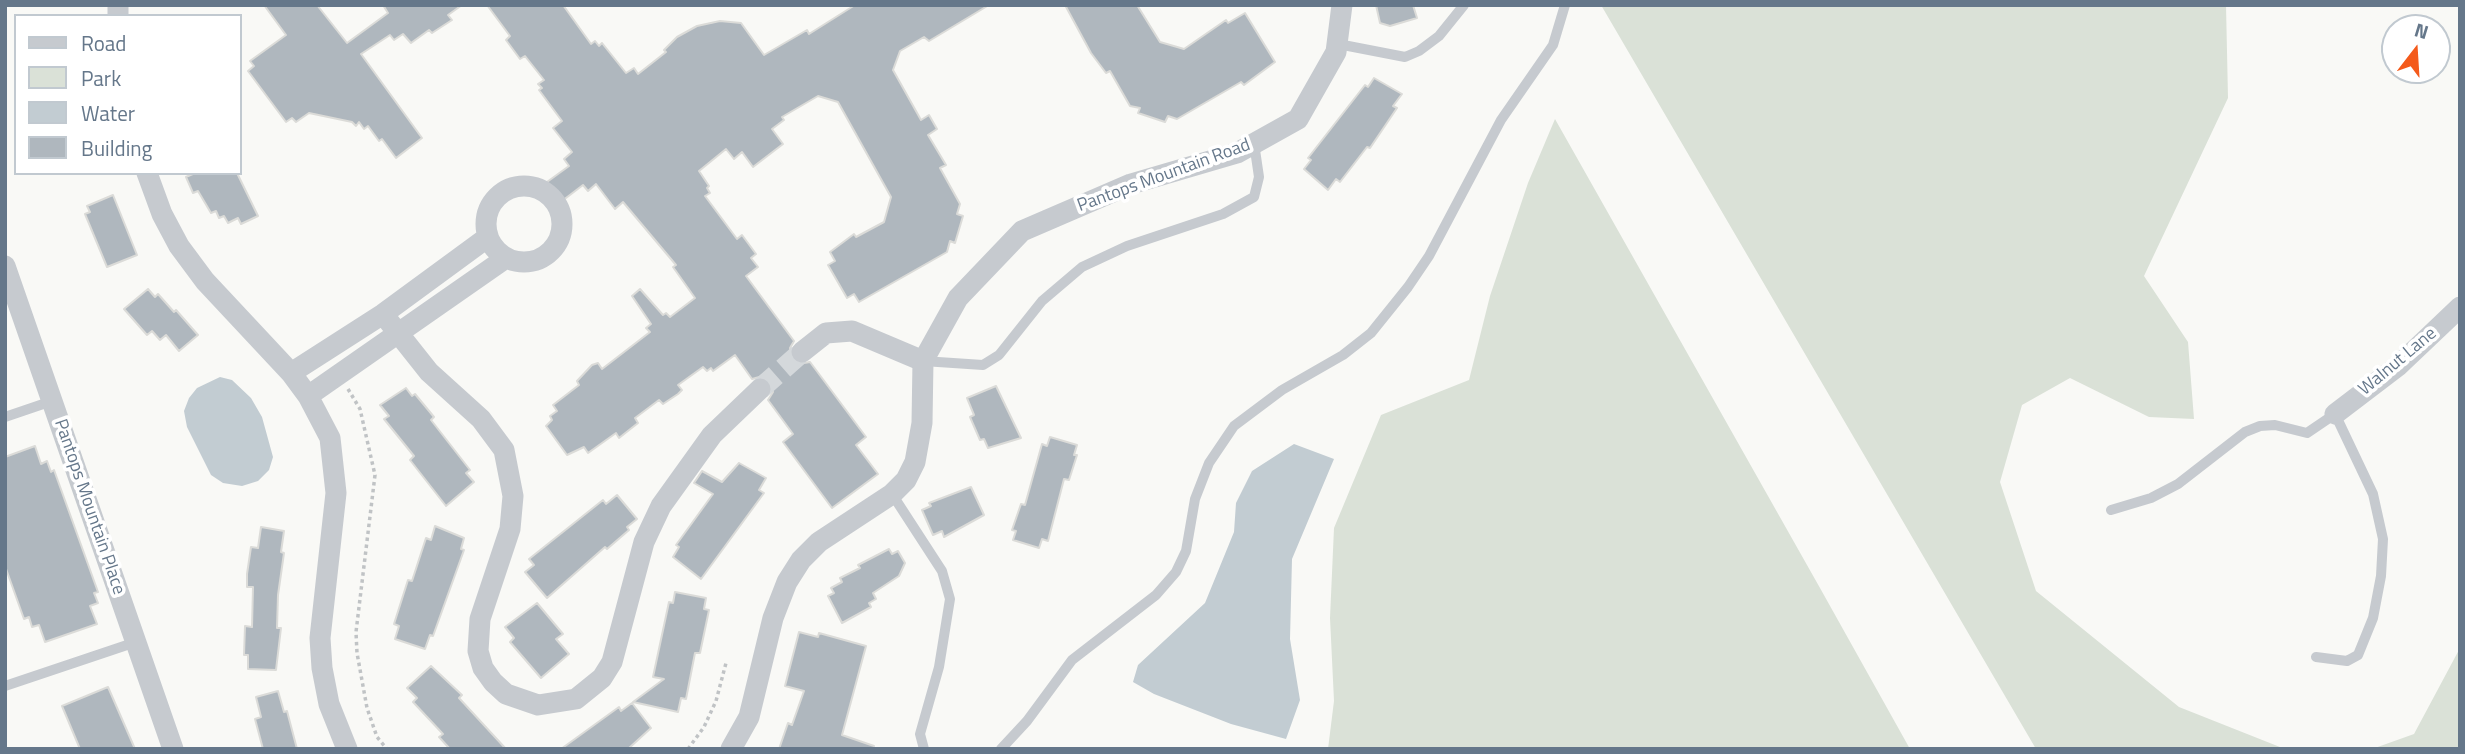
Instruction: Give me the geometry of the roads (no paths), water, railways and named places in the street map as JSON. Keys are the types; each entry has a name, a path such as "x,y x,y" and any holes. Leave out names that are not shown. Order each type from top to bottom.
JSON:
{"street":[{"name":"Pantops Mountain Road","path":"731,749 749,717 774,618 787,582 801,560 819,542 892,494 906,480 918,451 923,361 958,298 1022,232 1131,184 1237,153 1298,119 1336,52 1342,5"},
{"path":"148,175 162,214 179,246 205,281 291,373 326,428 335,466 336,493 320,638 329,704 347,749"},
{"path":"531,186 553,200 563,224 554,248 531,262 506,258 488,237 488,211 505,191 531,186"},
{"path":"291,373 383,314 488,237"},
{"path":"308,396 506,258"},
{"name":"Pantops Mountain Place","path":"5,266 173,749"},
{"name":"Walnut Lane","path":"2335,414 2398,366 2460,307"},
{"path":"383,314 429,372 493,432 504,450 513,496 510,529 480,619 478,651 493,682 513,697 538,705 576,699 602,678 612,662 644,542 661,506 712,436 760,389"},
{"path":"802,352 826,333 852,331 923,361"}],"lane":[{"path":"1338,44 1405,57 1419,51 1439,36 1464,5"},
{"path":"1001,749 1027,721 1072,660 1156,595 1176,572 1186,551 1195,499 1209,463 1234,426 1282,390 1343,355 1371,333 1408,287 1429,256 1502,120 1553,45 1565,5"},
{"path":"923,361 983,365 999,355 1042,300 1082,267 1127,246 1223,214 1254,197 1259,177 1254,143"},
{"path":"5,417 52,401"},
{"path":"2111,510 2151,498 2178,484 2245,432 2274,425 2307,433 2335,414 2374,494 2383,539 2381,576 2373,618 2364,647 2358,655 2341,661 2316,657"},
{"path":"892,494 942,571 950,599 939,667 920,734 924,749"},
{"path":"5,686 136,642"}],"water":[{"path":"220,377 232,380 251,398 262,417 273,457 269,470 258,481 242,486 223,483 211,475 187,427 184,411 189,398 197,388"},
{"path":"1294,444 1334,459 1292,559 1290,639 1300,700 1286,739 1231,724 1154,694 1133,682 1138,665 1205,603 1234,532 1236,503 1252,471"}],"tunnel":[{"path":"760,389 802,352"}]}
